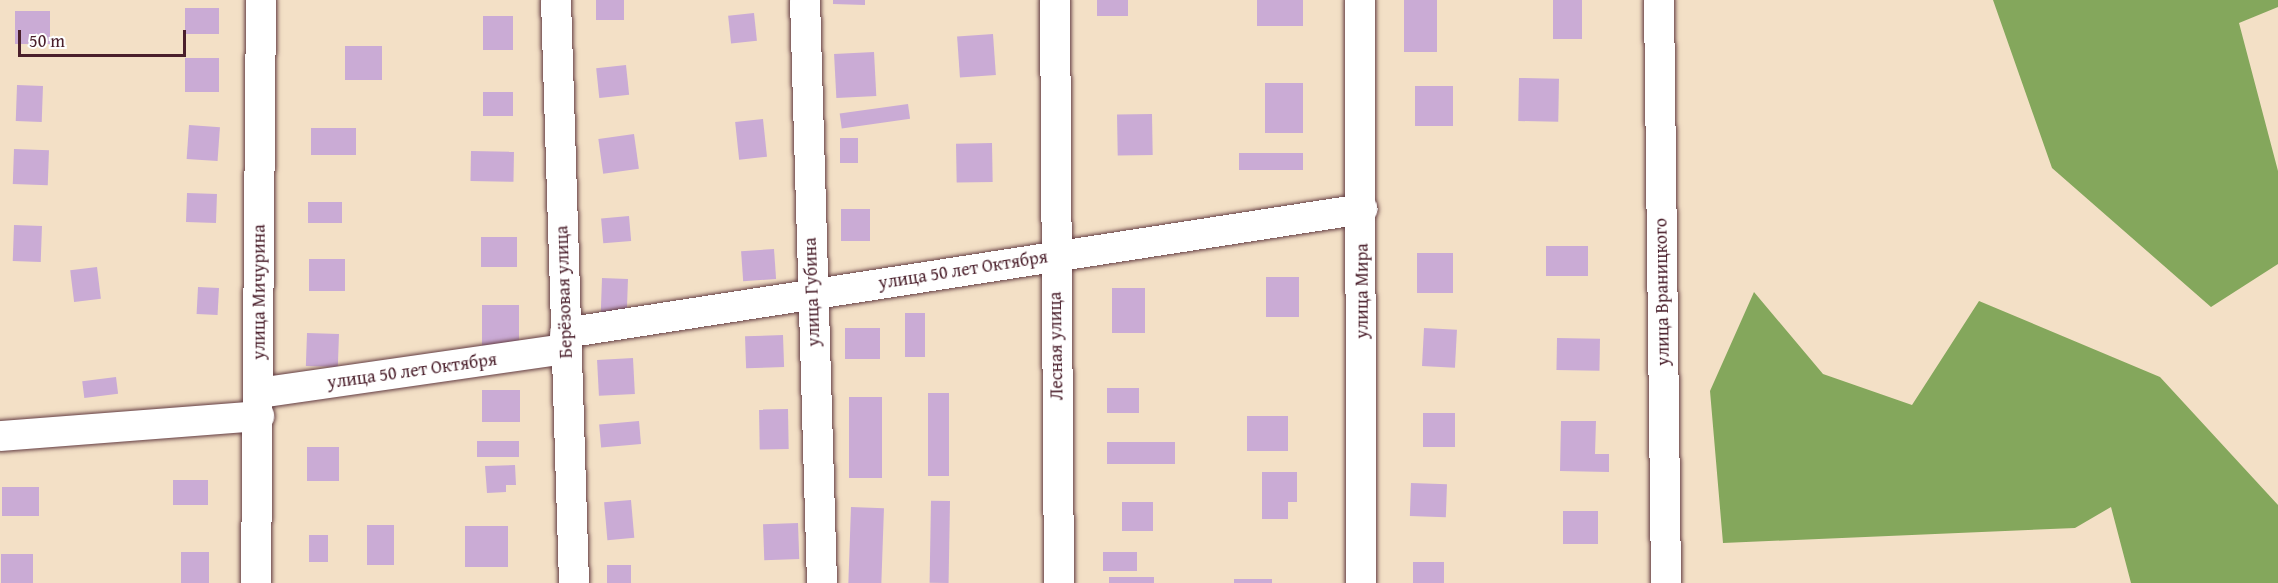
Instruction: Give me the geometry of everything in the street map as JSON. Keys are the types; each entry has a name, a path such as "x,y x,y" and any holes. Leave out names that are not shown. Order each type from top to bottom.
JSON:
{"street":[{"name":"улица Мичурина","path":"256,583 261,0"},
{"name":"Берёзовая улица","path":"556,0 574,583"},
{"name":"улица Губина","path":"805,0 811,295 822,583"},
{"name":"Лесная улица","path":"1055,0 1059,583"},
{"name":"улица Мира","path":"1360,0 1361,583"},
{"name":"улица Враницкого","path":"1659,0 1666,583"},
{"name":"улица 50 лет Октября","path":"0,436 259,404 565,341 811,295 1056,254 1362,209"}],"green space":[{"path":"1993,0 2278,0 2278,7 2239,23 2278,171 2278,264 2211,307 2052,168"},
{"path":"1754,292 1823,374 1912,405 1979,301 2160,377 2278,505 2278,583 2131,583 2111,507 2075,528 1723,543 1710,391"}],"building":[{"path":"596,0 624,0 624,20 596,20"},
{"path":"833,0 865,0 865,5 833,4"},
{"path":"1097,0 1128,0 1128,16 1097,16"},
{"path":"1257,0 1303,0 1303,26 1257,26"},
{"path":"1404,0 1437,0 1437,52 1404,52"},
{"path":"1553,0 1582,0 1582,39 1553,39"},
{"path":"185,8 219,8 219,34 185,34"},
{"path":"15,11 50,11 50,44 15,44"},
{"path":"754,13 757,41 731,44 728,16"},
{"path":"483,16 513,16 513,50 483,50"},
{"path":"993,34 996,75 960,77 957,37"},
{"path":"345,46 382,46 382,80 345,80"},
{"path":"874,52 876,96 836,98 834,54"},
{"path":"185,58 219,58 219,92 185,92"},
{"path":"626,65 629,95 599,98 596,68"},
{"path":"1519,78 1559,79 1558,122 1518,121"},
{"path":"1265,83 1303,83 1303,133 1265,133"},
{"path":"17,85 43,86 42,122 16,121"},
{"path":"1415,86 1453,86 1453,126 1415,126"},
{"path":"483,92 513,92 513,116 483,116"},
{"path":"908,104 910,119 842,128 840,114"},
{"path":"1152,114 1153,155 1118,156 1117,115"},
{"path":"763,119 767,157 739,160 735,122"},
{"path":"189,125 220,127 218,161 187,159"},
{"path":"311,128 356,128 356,155 311,155"},
{"path":"634,134 639,169 603,174 598,139"},
{"path":"840,138 858,138 858,163 840,163"},
{"path":"992,143 993,182 957,183 956,144"},
{"path":"14,149 49,150 48,185 13,184"},
{"path":"471,151 514,152 513,182 470,181"},
{"path":"1239,153 1303,153 1303,170 1239,170"},
{"path":"187,193 217,194 216,223 186,222"},
{"path":"308,202 342,202 342,223 308,223"},
{"path":"841,209 870,209 870,241 841,241"},
{"path":"629,216 631,241 603,243 601,218"},
{"path":"14,225 42,226 41,262 13,261"},
{"path":"481,237 517,237 517,267 481,267"},
{"path":"1546,246 1588,246 1588,276 1546,276"},
{"path":"774,249 776,279 743,281 741,251"},
{"path":"1417,253 1453,253 1453,293 1417,293"},
{"path":"309,259 345,259 345,291 309,291"},
{"path":"97,267 101,299 74,302 70,270"},
{"path":"1266,277 1299,277 1299,317 1266,317"},
{"path":"602,278 628,279 627,314 601,313"},
{"path":"198,287 219,288 218,315 197,314"},
{"path":"1112,288 1145,288 1145,333 1112,333"},
{"path":"482,305 519,305 519,349 482,349"},
{"path":"905,313 925,313 925,357 905,357"},
{"path":"845,328 880,328 880,359 845,359"},
{"path":"1424,328 1457,330 1455,368 1422,366"},
{"path":"307,333 339,334 338,367 306,366"},
{"path":"783,335 784,367 746,368 745,336"},
{"path":"1557,338 1600,339 1599,371 1556,370"},
{"path":"633,358 635,394 599,396 597,360"},
{"path":"116,377 118,394 84,398 82,381"},
{"path":"1107,388 1139,388 1139,413 1107,413"},
{"path":"482,390 520,390 520,422 482,422"},
{"path":"928,393 949,393 949,476 928,476"},
{"path":"849,397 882,397 882,478 849,478"},
{"path":"788,409 789,449 760,450 759,410"},
{"path":"1423,413 1455,413 1455,447 1423,447"},
{"path":"1247,416 1288,416 1288,451 1247,451"},
{"path":"639,421 641,444 601,447 599,424"},
{"path":"1561,421 1596,421 1595,454 1609,454 1609,472 1560,471"},
{"path":"477,441 519,441 519,457 477,457"},
{"path":"1107,442 1175,442 1175,464 1107,464"},
{"path":"307,447 339,447 339,481 307,481"},
{"path":"515,465 516,485 506,485 506,492 487,493 485,466"},
{"path":"1262,472 1297,472 1297,502 1288,502 1288,519 1262,519"},
{"path":"173,480 208,480 208,505 173,505"},
{"path":"1411,483 1447,484 1446,517 1410,516"},
{"path":"2,487 39,487 39,516 2,516"},
{"path":"631,500 634,538 607,540 604,502"},
{"path":"931,501 950,501 949,583 930,583"},
{"path":"1122,502 1153,502 1153,531 1122,531"},
{"path":"851,507 884,508 881,583 848,583"},
{"path":"1563,511 1598,511 1598,544 1563,544"},
{"path":"798,523 799,559 764,560 763,524"},
{"path":"367,525 394,525 394,565 367,565"},
{"path":"465,526 508,526 508,567 465,567"},
{"path":"309,535 328,535 328,562 309,562"},
{"path":"181,552 209,552 209,583 181,583"},
{"path":"1103,552 1137,552 1137,571 1103,571"},
{"path":"1,554 33,554 33,583 1,583"},
{"path":"1413,562 1444,562 1444,583 1413,583"},
{"path":"607,565 631,565 631,583 607,583"},
{"path":"1109,577 1154,577 1154,583 1109,583"},
{"path":"1234,579 1272,579 1272,583 1234,583"}]}
